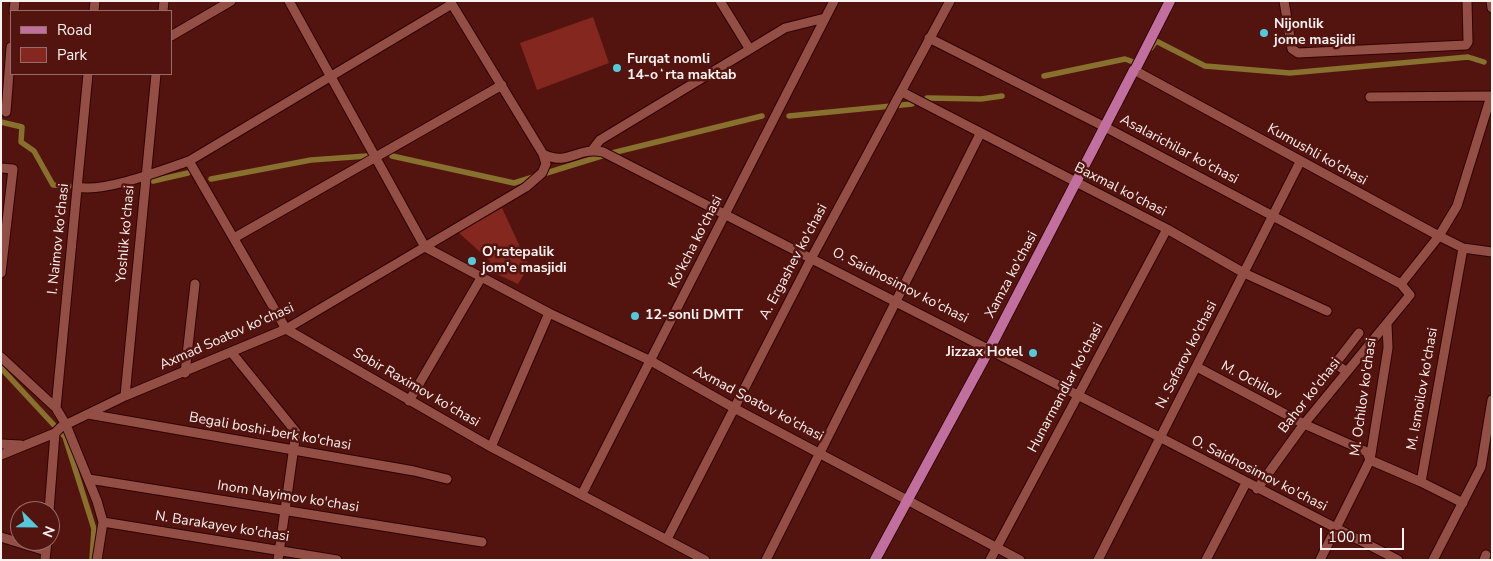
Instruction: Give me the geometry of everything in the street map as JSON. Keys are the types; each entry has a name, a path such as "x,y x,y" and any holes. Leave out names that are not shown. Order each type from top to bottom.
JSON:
{"main road":[{"name":"Xamza ko'chasi","path":"875,560 990,348 1170,1"}],"street":[{"path":"172,35 230,1"},
{"path":"289,1 425,247"},
{"path":"720,1 749,48"},
{"name":"Ko'kcha ko'chasi","path":"582,494 834,1"},
{"name":"A. Ergashev ko'chasi","path":"667,539 812,257 950,1"},
{"path":"1284,1 1292,49 1298,53 1466,45 1468,42 1467,1"},
{"path":"1491,1 1492,8"},
{"path":"78,187 88,189 145,176 188,161 330,78 451,3 544,154 560,160 593,149 600,140 749,48 785,28 825,18"},
{"name":"Asalarichilar ko'chasi","path":"929,38 1106,127 1401,284 1410,295"},
{"path":"6,112 10,60"},
{"name":"Kumushli ko'chasi","path":"1137,66 1300,162 1439,236 1462,248 1492,252"},
{"name":"I. Naimov ko'chasi","path":"56,408 88,75"},
{"name":"Yoshlik ko'chasi","path":"124,396 156,75"},
{"path":"234,238 502,85"},
{"name":"Baxmal ko'chasi","path":"902,92 1167,229 1244,273 1326,311"},
{"path":"1370,96 1491,95 1457,206 1439,236 1401,284"},
{"path":"766,560 980,134"},
{"name":"O. Saidnosimov ko'chasi","path":"593,149 603,152 726,213 990,348 1160,439 1398,560"},
{"name":"Axmad Soatov ko'chasi","path":"1,455 60,429 124,396 185,373 286,329 526,187 540,175 546,164 544,154"},
{"name":"Sobir Raximov ko'chasi","path":"188,161 286,329 409,401 705,560"},
{"name":"N. Safarov ko'chasi","path":"1098,560 1300,162"},
{"path":"1,168 13,169 1,273"},
{"name":"Hunarmandlar ko'chasi","path":"990,560 1077,394 1167,229"},
{"name":"Axmad Soatov ko'chasi","path":"425,247 549,313 651,361 734,408 1020,560"},
{"name":"M. Ismoilov ko'chasi","path":"1421,482 1462,248"},
{"path":"409,401 481,278"},
{"path":"185,373 195,284"},
{"name":"M. Ochilov ko'chasi","path":"1320,560 1370,460 1388,348 1387,323 1410,295"},
{"path":"492,446 549,313"},
{"name":"Bahor ko'chasi","path":"1257,489 1304,424 1387,323"},
{"path":"1321,381 1359,333"},
{"path":"232,353 296,432 278,560"},
{"path":"1,357 56,408 60,429 50,501"},
{"path":"1335,364 1346,371"},
{"name":"M. Ochilov","path":"1196,368 1304,424 1367,452 1370,460"},
{"path":"1433,560 1481,466 1492,400"},
{"name":"Begali boshi-berk ko'chasi","path":"88,414 414,471 447,479"},
{"path":"60,429 89,479 103,522 97,560"},
{"path":"1,444 22,445"},
{"path":"1370,460 1463,503"},
{"path":"1481,466 1492,468"},
{"name":"Inom Nayimov ko'chasi","path":"89,479 482,542"},
{"path":"1206,560 1246,483"},
{"name":"N. Barakayev ko'chasi","path":"103,522 336,560"},
{"path":"1,538 45,555"}],"green space":[{"path":"593,17 609,63 537,90 520,43"},
{"path":"502,208 529,266 518,284 486,269 490,261 458,232"}],"waterway":[{"path":"1151,48 1156,41 1205,66 1290,73 1468,57 1484,62"},
{"path":"1044,76 1125,59 1139,64"},
{"path":"927,98 981,99 1002,96"},
{"path":"789,116 912,104"},
{"path":"392,156 514,183 608,154 762,116"},
{"path":"1,122 22,127 21,142 34,151 53,185 69,186"},
{"path":"211,179 311,160 367,156"},
{"path":"153,181 188,173"},
{"path":"1,368 65,437 94,529 92,560"}],"place":[{"name":"Nijonlik jome masjidi","path":"1264,33"},
{"name":"Furqat nomli 14-oʻrta maktab","path":"617,68"},
{"name":"O'ratepalik jom'e masjidi","path":"472,261"},
{"name":"12-sonli DMTT","path":"635,316"},
{"name":"Jizzax Hotel","path":"1033,353"}]}
